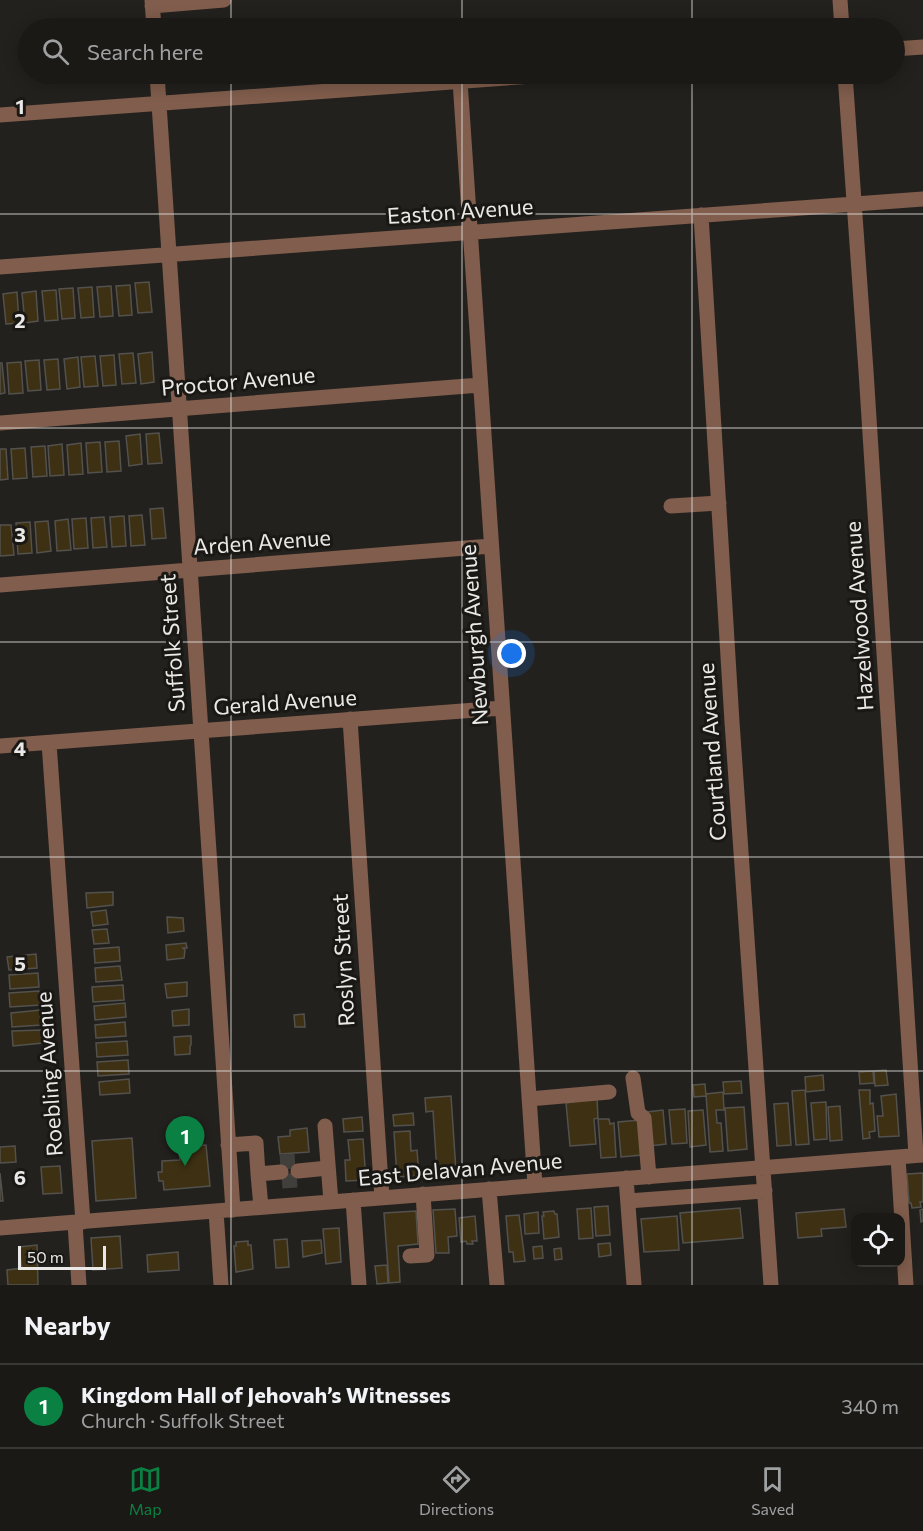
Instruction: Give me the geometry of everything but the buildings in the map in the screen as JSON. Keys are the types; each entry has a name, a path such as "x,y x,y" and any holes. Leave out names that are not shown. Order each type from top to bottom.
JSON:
{"street":[{"path":"153,18 152,3 225,0"},
{"path":"840,0 841,18"},
{"path":"905,48 923,47"},
{"name":"Suffolk Street","path":"158,84 233,1210"},
{"path":"0,115 419,84"},
{"name":"Newburgh Avenue","path":"460,84 535,1185"},
{"name":"Hazelwood Avenue","path":"846,84 920,1155"},
{"name":"Easton Avenue","path":"0,267 923,199"},
{"name":"Courtland Avenue","path":"701,215 771,1285"},
{"name":"Proctor Avenue","path":"0,423 480,385"},
{"path":"671,506 719,502"},
{"name":"Arden Avenue","path":"0,585 491,546"},
{"name":"Gerald Avenue","path":"0,746 502,708"},
{"name":"Roslyn Street","path":"350,719 382,1198"},
{"name":"Roebling Avenue","path":"49,742 79,1222 79,1285"},
{"path":"633,1078 638,1113 644,1118 649,1177"},
{"path":"529,1099 609,1092"},
{"path":"325,1126 307,1170 331,1202"},
{"path":"228,1145 256,1143 274,1172 261,1208"},
{"name":"East Delavan Avenue","path":"0,1228 920,1155"},
{"path":"898,1157 906,1285"},
{"path":"733,1170 735,1193"},
{"path":"665,1175 666,1198"},
{"path":"626,1178 634,1285"},
{"path":"489,1189 497,1285"},
{"path":"628,1201 765,1191"},
{"path":"410,1256 427,1256 423,1194"},
{"path":"353,1200 358,1285"},
{"path":"216,1211 220,1285"}],"tunnel":[{"path":"280,1162 297,1161"},
{"path":"282,1181 299,1180"}],"place":[{"name":"Kingdom Hall of Jehovah’s Witnesses","path":"185,1166"}]}
